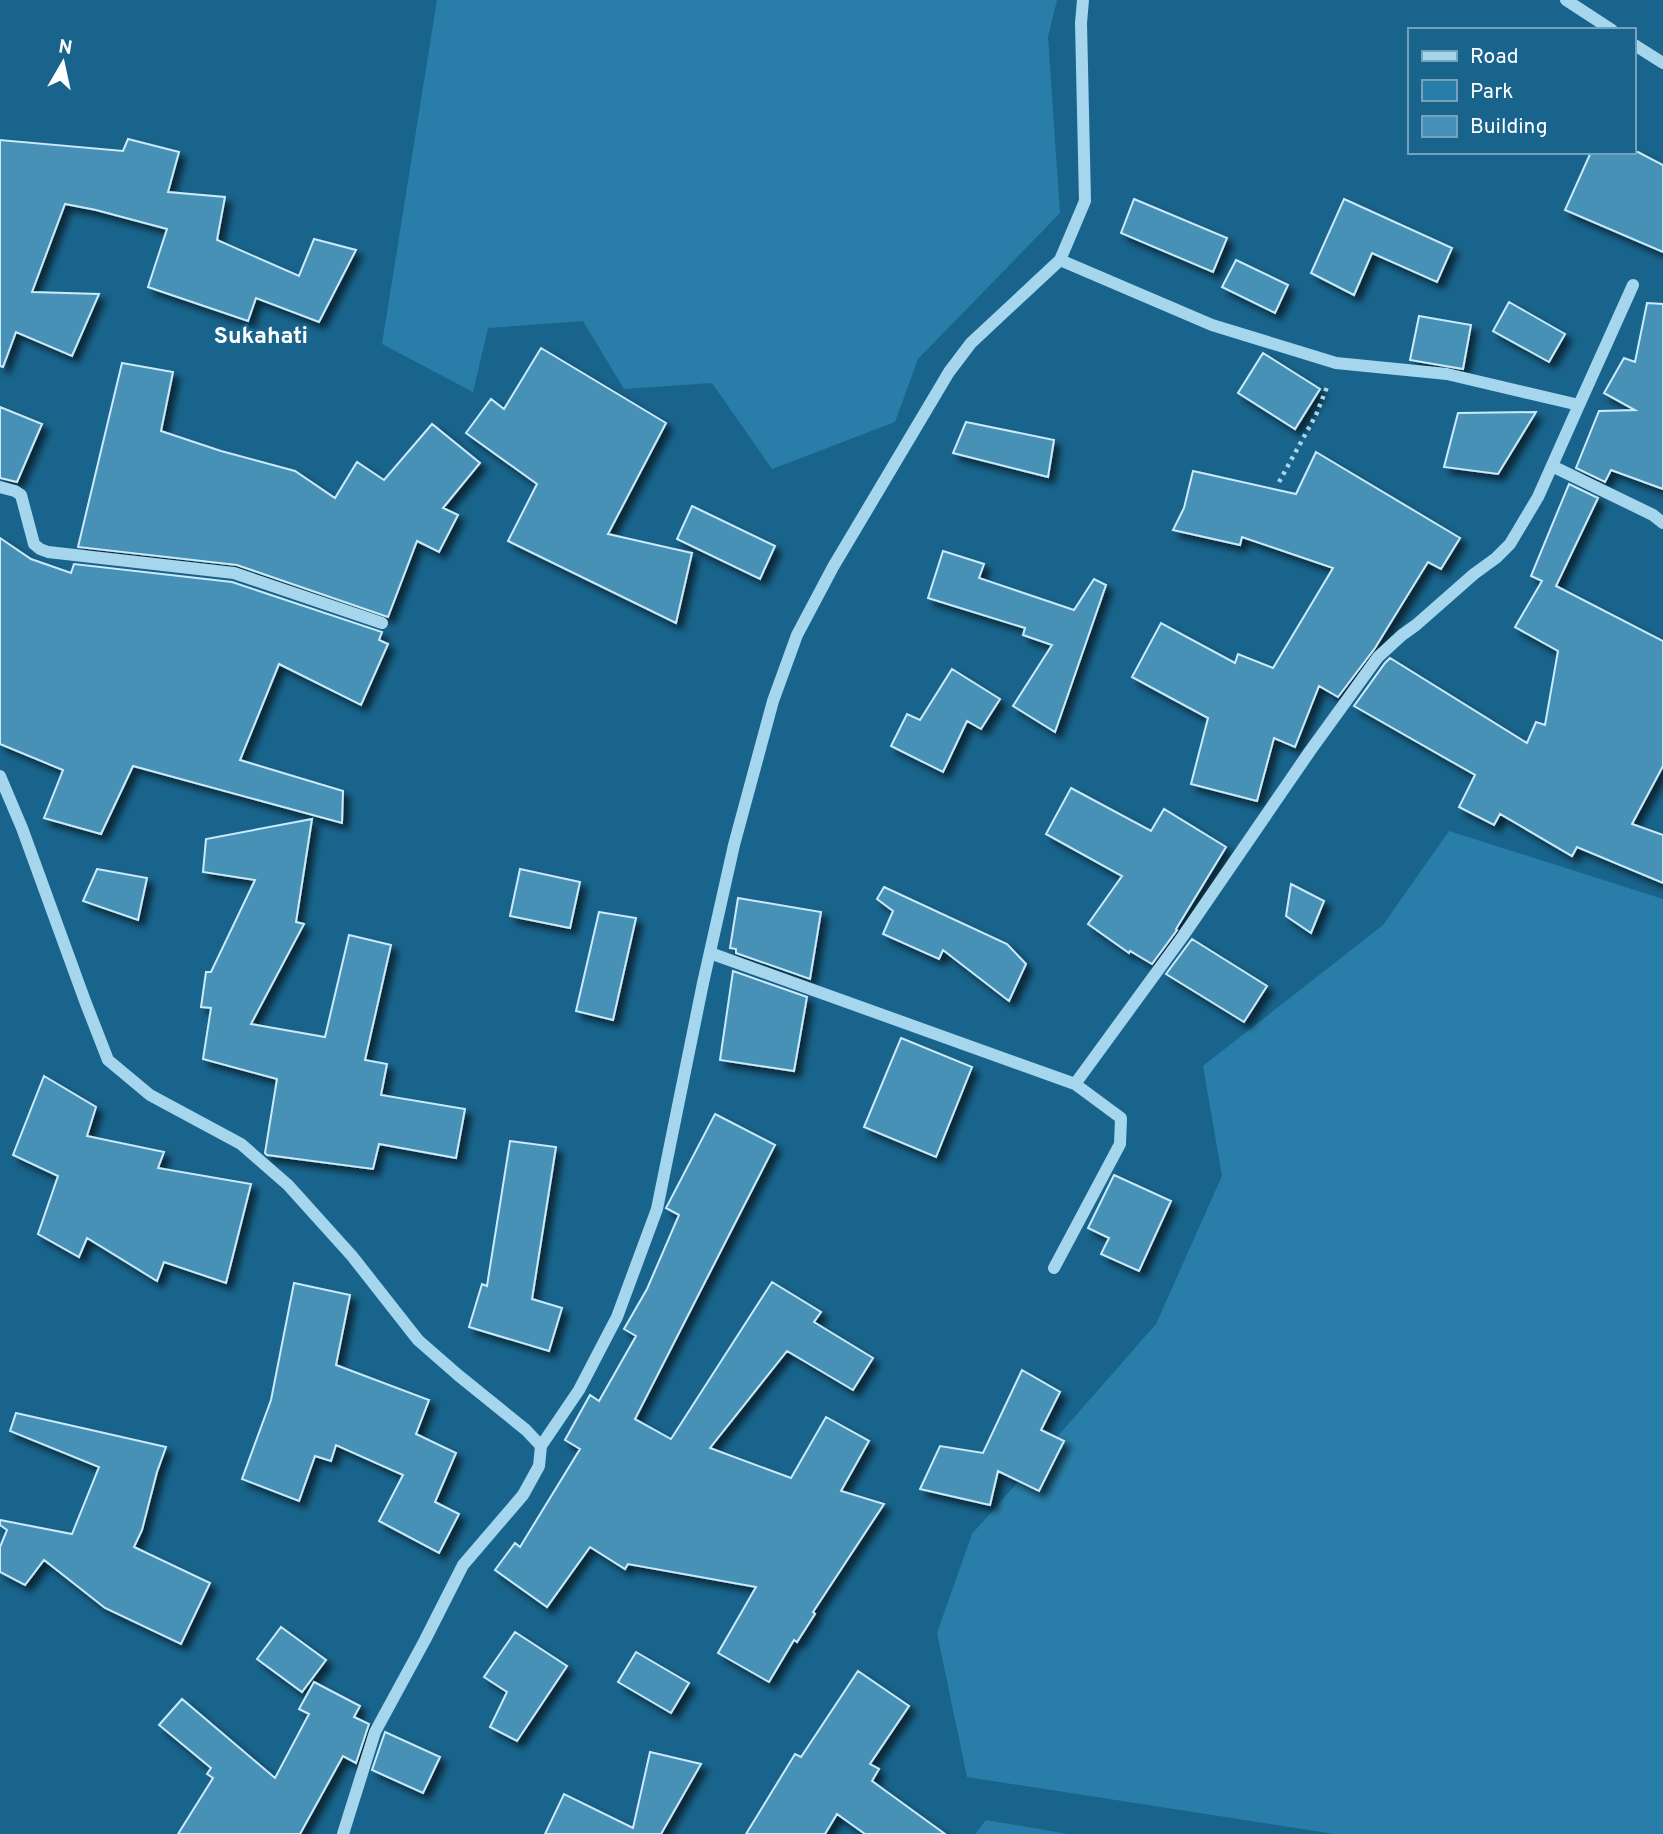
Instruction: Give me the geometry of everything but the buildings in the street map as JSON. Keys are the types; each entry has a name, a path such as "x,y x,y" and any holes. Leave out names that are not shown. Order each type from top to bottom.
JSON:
{"street":[{"path":"343,1834 374,1732 463,1565 523,1495 539,1466 541,1446 579,1390 617,1317 657,1209 734,845 773,701 797,635 833,567 948,372 971,343 1060,260 1084,201 1081,23 1083,0"},
{"path":"1566,0 1609,28"},
{"path":"1635,45 1663,63"},
{"path":"1060,260 1212,325 1336,363 1440,373 1579,405"},
{"path":"1075,1084 1183,936 1378,657 1510,544 1538,497 1633,285"},
{"path":"1552,466 1641,509 1663,523"},
{"path":"0,487 21,495 34,544 40,550 234,572 382,623"},
{"path":"0,776 108,1060 150,1095 241,1144 288,1185 352,1256 418,1340 526,1430 541,1446"},
{"path":"710,953 1075,1084 1121,1118 1120,1144 1054,1268"}],"path":[{"path":"1279,482 1316,415 1336,363"}],"green space":[{"path":"437,0 1057,0 1048,37 1060,213 918,359 895,422 772,469 712,383 624,389 583,321 488,328 473,392 382,344"},
{"path":"1449,831 1663,899 1663,1834 1334,1834 967,1777 937,1633 972,1534 1156,1324 1222,1176 1203,1066 1383,925"},
{"path":"986,1820 1068,1834 975,1834"}],"district":[{"name":"Sukahati","path":"261,337"}]}
